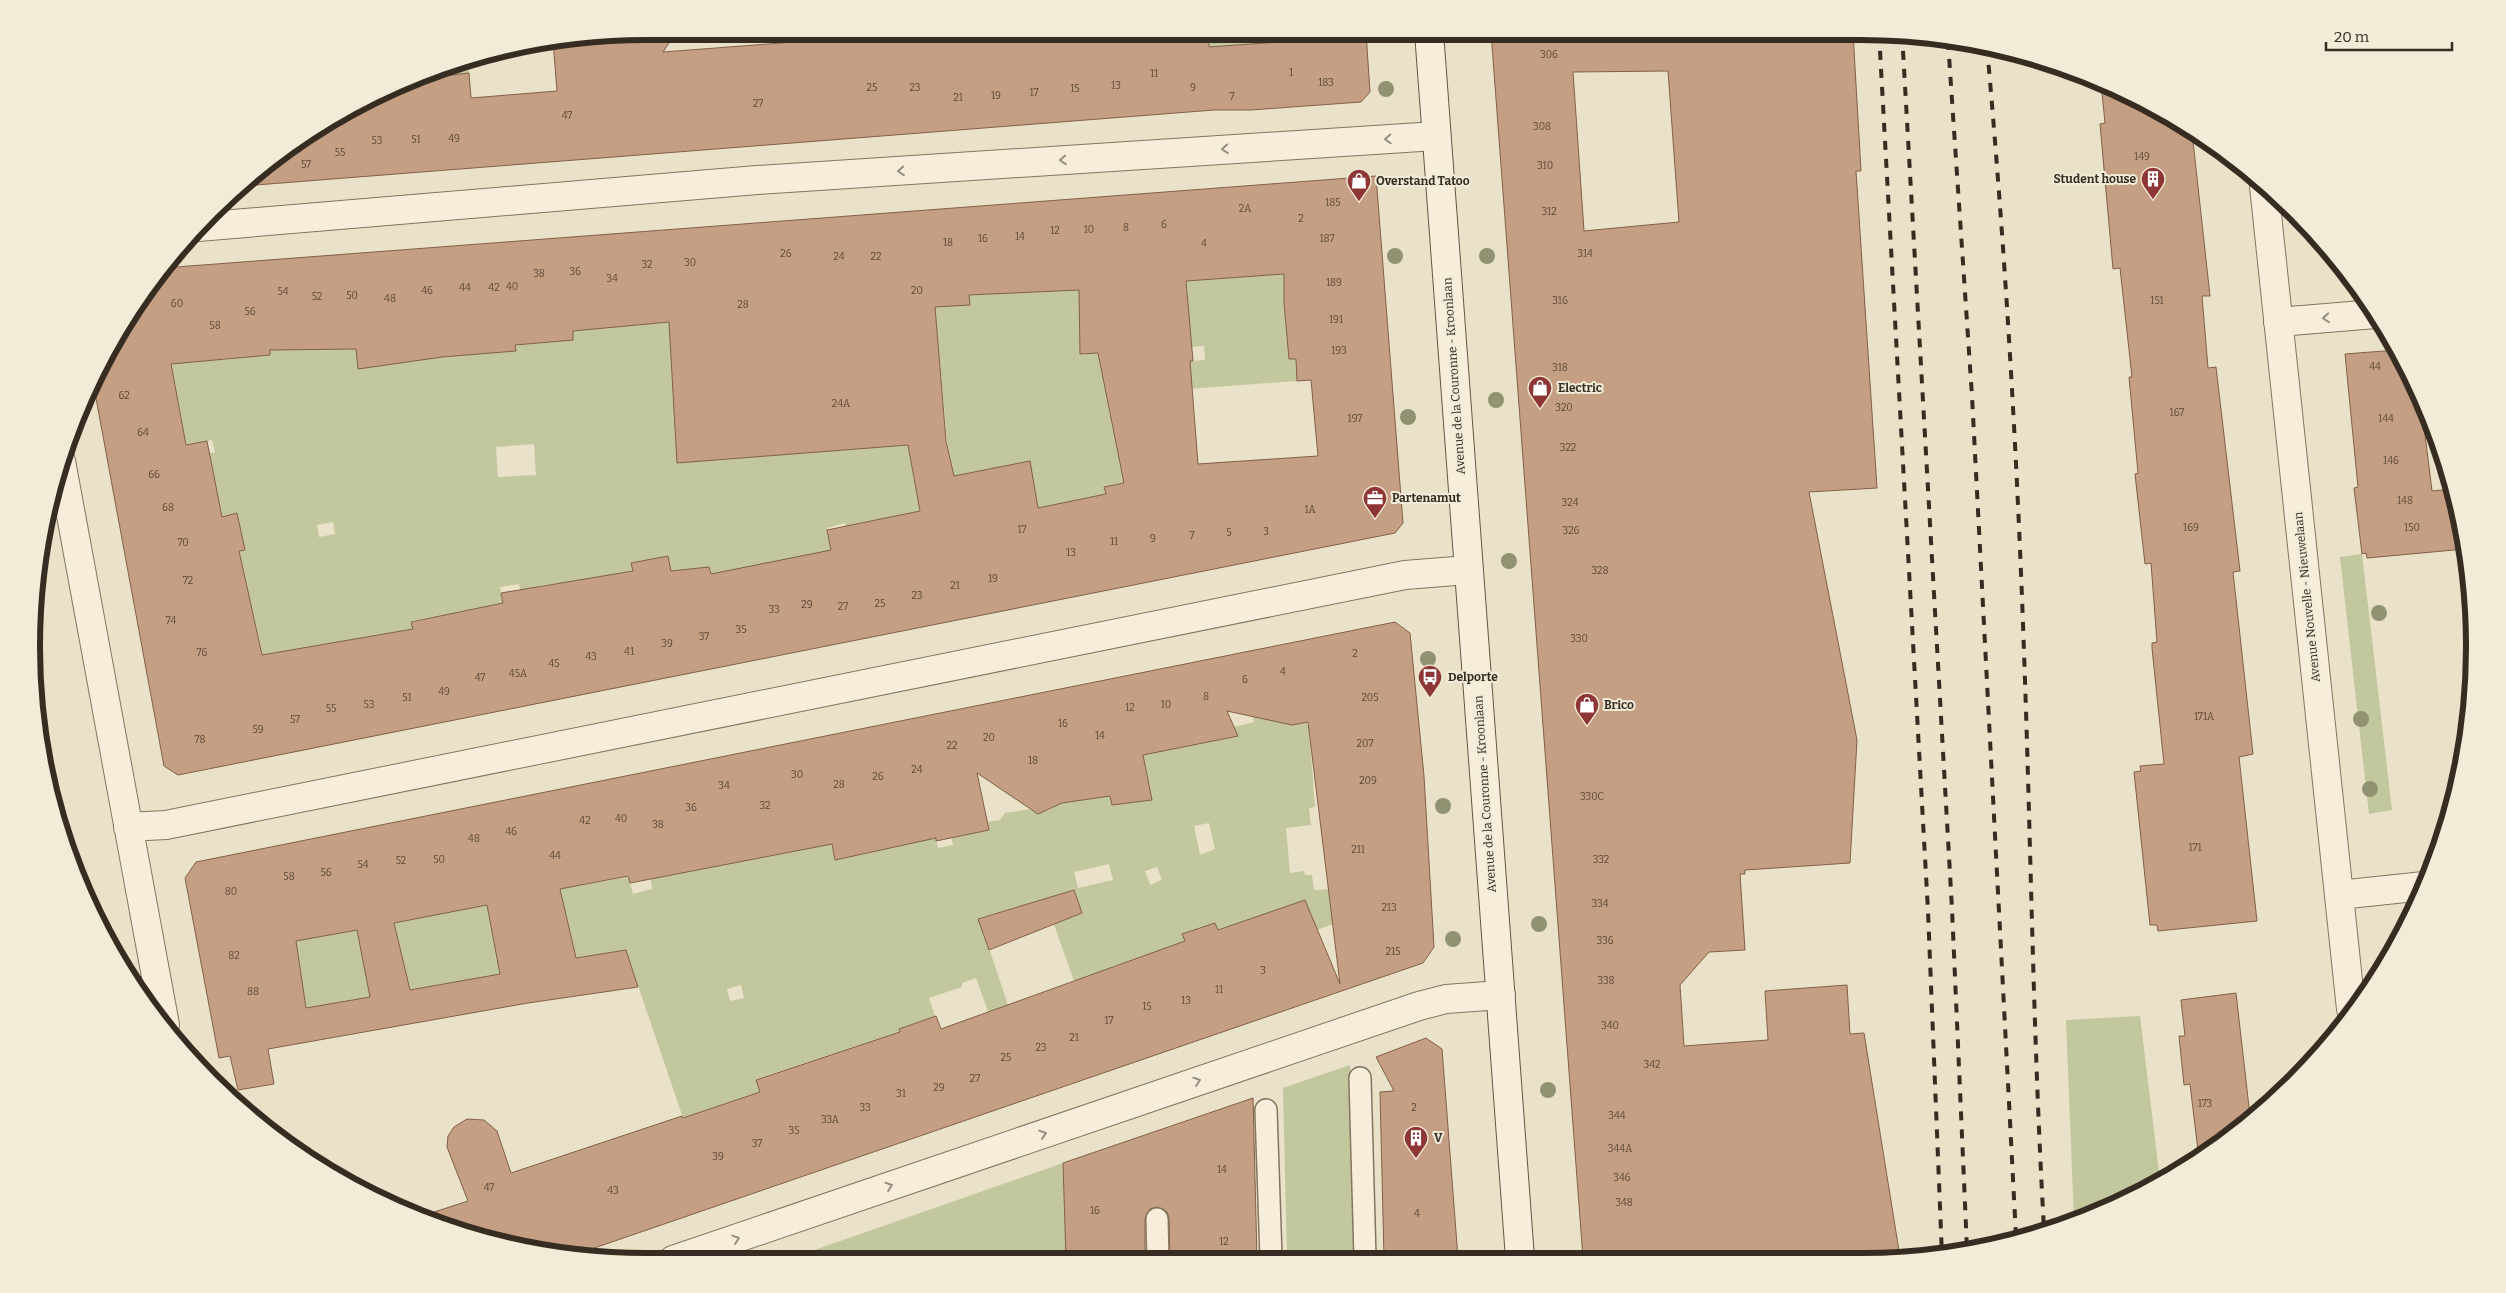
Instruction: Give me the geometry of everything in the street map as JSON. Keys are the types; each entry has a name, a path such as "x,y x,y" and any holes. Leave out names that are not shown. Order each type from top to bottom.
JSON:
{"street":[{"name":"Avenue de la Couronne - Kroonlaan","path":"1429,40 1520,1253"},
{"path":"210,227 757,180 1436,136"},
{"name":"Avenue Nouvelle - Nieuwelaan","path":"2265,197 2350,1003"},
{"path":"2278,322 2367,315"},
{"path":"64,479 163,1013"},
{"path":"128,827 166,826 1405,575 1468,570"},
{"path":"2339,895 2416,887"},
{"path":"694,1253 1419,1006 1446,999 1501,995"}],"lane":[{"path":"1360,1078 1366,1253"},
{"path":"1266,1110 1270,1253"},
{"path":"1157,1219 1158,1253"}],"green space":[{"path":"937,40 967,40 937,42"},
{"path":"1209,40 1279,40 1279,42 1248,44 1250,63 1211,64"},
{"path":"469,67 469,73 406,95 406,90 414,86"},
{"path":"1284,265 1284,303 1289,359 1296,359 1297,381 1106,395 1113,429 1152,426 1160,467 1237,461 1241,498 1124,483 1104,487 1106,497 1039,515 1029,461 1014,465 1000,472 949,502 920,511 922,521 846,526 845,523 827,528 833,556 711,574 709,567 671,571 668,556 632,563 633,571 563,610 557,583 538,586 539,595 522,598 519,584 500,587 504,612 449,614 411,621 413,629 262,657 258,635 245,638 200,597 247,588 239,551 245,550 237,513 222,517 199,456 215,452 212,440 186,445 179,404 155,408 145,360 219,351 220,360 235,359 235,352 270,355 268,323 355,337 358,369 413,361 413,356 515,350 514,330 563,341 573,339 572,325 634,325 670,322 677,463 908,445 915,486 954,477 947,441 935,307 970,305 969,295 1040,285 1181,297 1188,294 1186,278 1226,278","holes":["1080,339 1115,353 1080,354","1204,346 1205,360 1166,363 1165,349","534,444 536,475 498,477 496,447","333,522 335,534 319,537 317,525"]},
{"path":"2362,554 2392,810 2369,814 2340,557"},
{"path":"1286,709 1307,722 1315,807 1309,808 1311,825 1286,828 1290,873 1304,871 1305,875 1312,875 1314,890 1340,889 1342,921 1270,946 1239,923 1218,930 1215,924 1183,934 1189,955 1133,960 1074,981 1045,899 979,918 1010,1011 990,1017 976,978 962,983 962,987 929,998 946,1048 920,1021 899,1029 900,1032 756,1079 760,1092 683,1118 626,950 539,963 521,971 301,1009 296,941 301,940 299,932 394,923 430,916 485,895 491,927 558,882 578,878 579,886 626,877 629,879 633,894 652,889 651,879 749,855 750,860 791,852 829,833 835,860 874,852 869,829 931,819 938,848 953,845 948,815 972,833 989,830 987,822 1000,820 1005,813 1030,809 1037,813 1049,810 1139,738 1195,745 1237,736 1234,727 1254,722 1253,717","holes":["1209,823 1215,849 1200,855 1194,826","1109,864 1113,880 1078,888 1074,872","1157,867 1162,880 1150,885 1145,871","741,985 744,998 730,1001 727,989"]},
{"path":"2140,1016 2159,1174 2092,1207 2074,1214 2066,1020"},
{"path":"1350,1065 1356,1253 1287,1253 1283,1088"},
{"path":"1063,1163 1066,1253 806,1253"}],"building":[{"path":"671,40 663,52 821,40 937,40 937,42 967,40 1209,40 1209,47 1279,42 1279,40 1367,40 1370,92 1361,102 1251,110 1214,110 254,185 277,165 343,121 414,86 441,76 469,73 471,98 557,91 554,47 607,41"},
{"path":"1492,40 1853,40 1861,171 1856,171 1877,488 1809,492 1857,740 1850,863 1745,870 1745,874 1740,874 1745,950 1709,952 1680,985 1684,1046 1768,1040 1765,991 1847,985 1850,1034 1864,1033 1899,1252 1583,1253","holes":["1668,71 1679,222 1584,231 1573,72"]},
{"path":"2102,91 2163,121 2193,140 2210,296 2202,296 2208,368 2216,367 2240,571 2233,572 2253,754 2239,757 2257,921 2158,931 2157,925 2150,925 2134,772 2141,771 2140,766 2164,764 2152,648 2152,643 2157,642 2151,563 2145,564 2135,474 2138,473 2129,377 2132,377 2120,268 2113,269 2100,124 2105,123"},
{"path":"1376,176 1403,523 1395,533 178,775 164,766 95,394 121,343 142,310 173,267","holes":["1284,274 1284,303 1289,359 1296,359 1297,381 1311,380 1318,456 1198,464 1190,361 1193,361 1186,281","1079,290 1080,354 1098,353 1124,483 1104,487 1106,494 1038,508 1030,461 954,476 946,441 935,307 970,305 969,295","669,322 677,463 908,445 920,511 827,530 831,550 711,574 709,567 671,571 668,556 631,563 633,571 501,593 503,603 411,622 413,629 262,655 239,551 245,550 237,513 222,517 207,441 186,445 171,364 270,355 270,350 356,349 358,369 442,357 516,351 515,345 573,340 573,331"]},
{"path":"2389,351 2424,424 2432,491 2445,490 2458,550 2367,558 2366,553 2362,554 2354,488 2358,487 2345,354"},
{"path":"1395,622 1410,633 1424,776 1434,947 1423,963 588,1250 528,1241 490,1232 431,1213 468,1201 447,1147 448,1136 454,1127 467,1119 484,1120 497,1131 511,1173 760,1092 756,1080 900,1032 899,1029 936,1016 941,1029 1185,941 1182,934 1215,923 1218,930 1305,900 1340,984 1308,722 1292,725 1227,711 1238,736 1143,755 1152,800 1112,805 1110,796 1062,803 1038,814 977,773 989,830 936,841 936,838 835,860 832,844 630,883 628,876 560,889 576,958 626,950 638,987 528,1003 268,1049 274,1084 238,1090 230,1056 219,1058 185,878 196,862","holes":["487,905 500,974 410,990 394,923","357,930 370,997 306,1008 296,941"]},
{"path":"1074,890 1082,913 989,950 978,919"},
{"path":"2236,993 2249,1110 2229,1128 2198,1150 2190,1084 2184,1085 2179,1036 2185,1036 2181,1000"},
{"name":"V","path":"1426,1038 1442,1049 1458,1253 1384,1253 1380,1092 1394,1091 1376,1057"},
{"path":"1253,1098 1257,1253 1170,1253 1169,1218 1167,1212 1157,1207 1150,1209 1145,1219 1145,1253 1066,1253 1063,1163"}],"railway":[{"path":"1879,40 1928,911 1942,1248"},
{"path":"1902,41 1952,909 1967,1243"},
{"path":"1948,47 1972,396 2016,1232"},
{"path":"1988,54 2005,273 2018,501 2037,1085 2044,1224"}],"place":[{"name":"Student house","path":"2153,200"},
{"name":"Overstand Tatoo","path":"1359,202"},
{"name":"Electric","path":"1540,409"},
{"name":"Partenamut","path":"1375,519"},
{"name":"Delporte","path":"1430,698"},
{"name":"Brico","path":"1587,726"},
{"name":"V","path":"1416,1159"}]}
